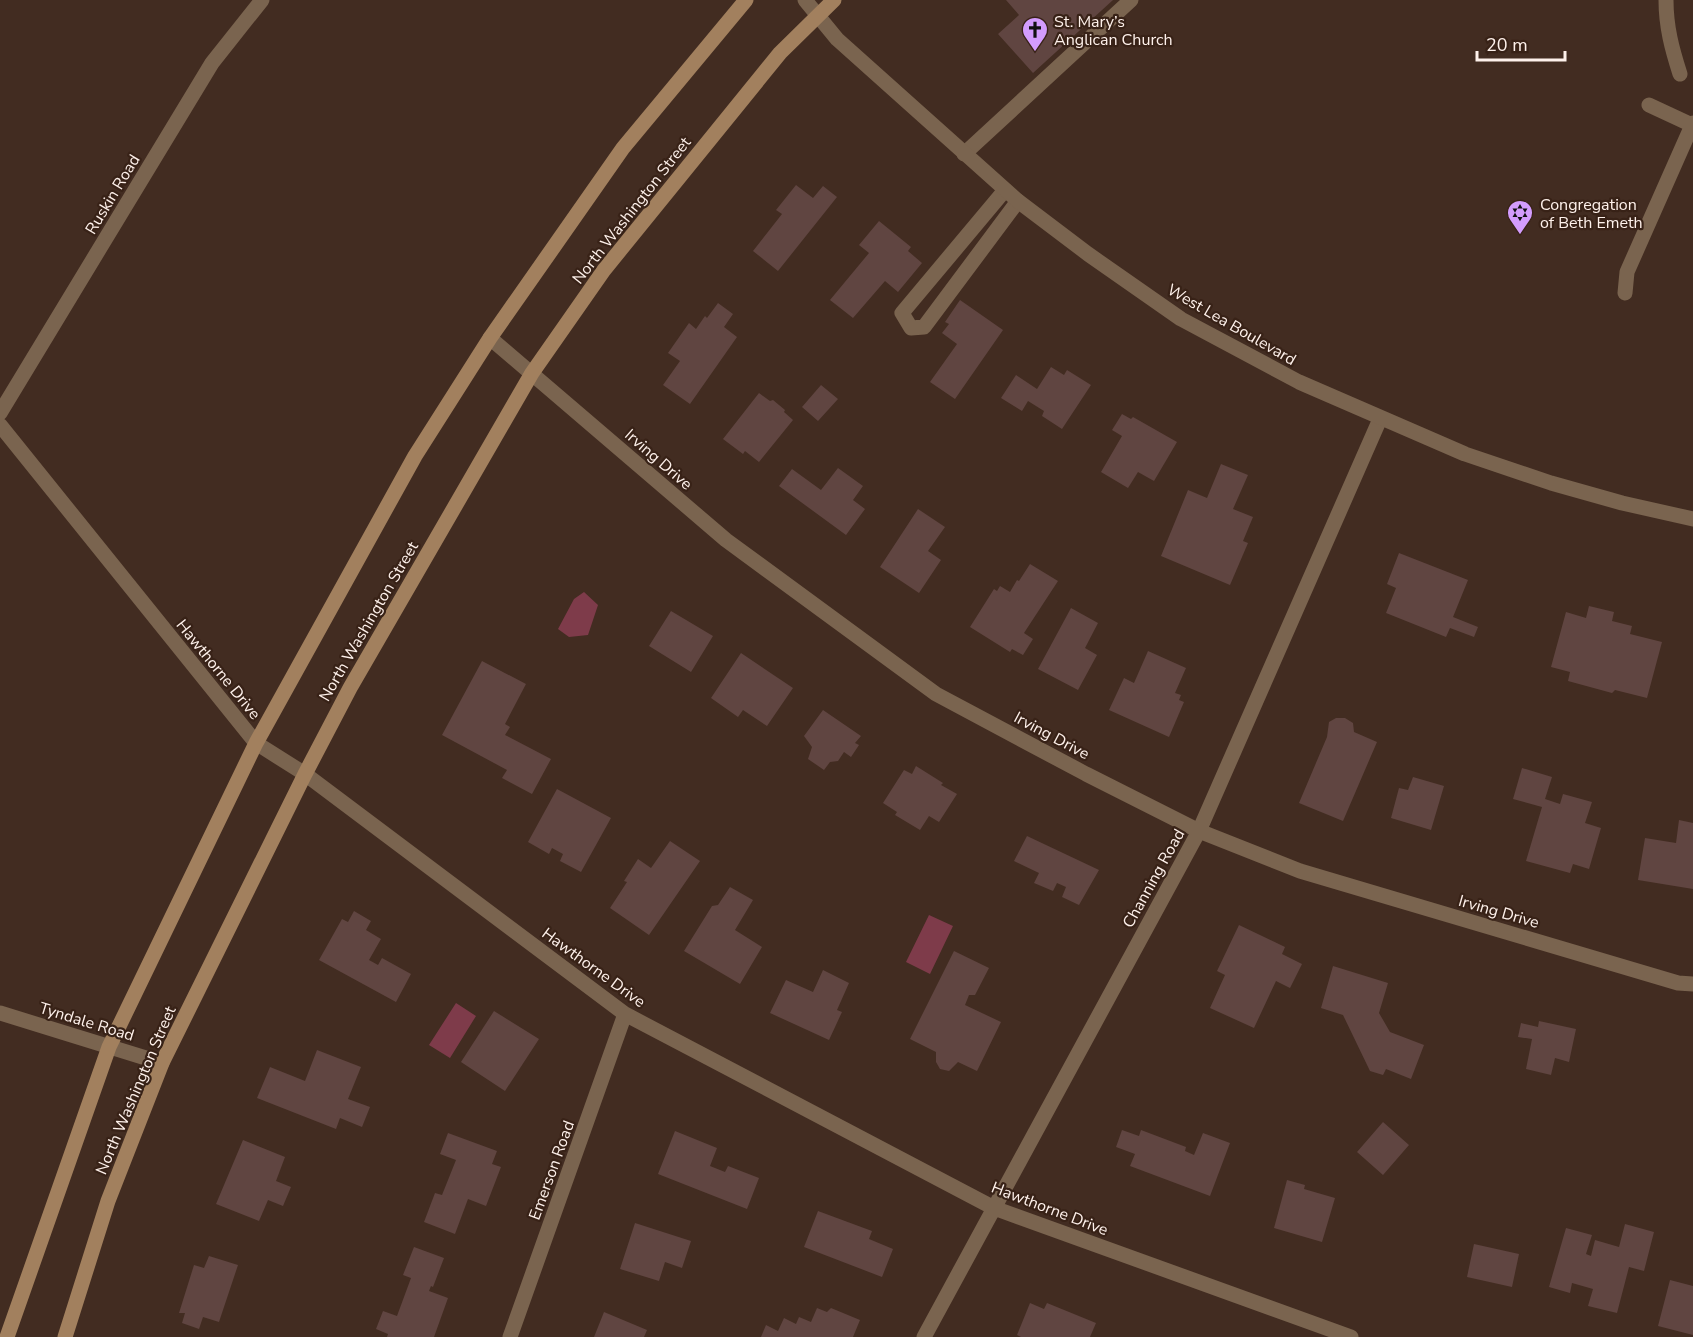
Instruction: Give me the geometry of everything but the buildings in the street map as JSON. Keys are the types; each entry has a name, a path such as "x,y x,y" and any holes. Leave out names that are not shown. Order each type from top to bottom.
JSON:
{"main road":[{"name":"North Washington Street","path":"7,1337 109,1047 256,743 415,456 490,338 623,148 746,0"},
{"name":"North Washington Street","path":"65,1337 108,1201 162,1063 350,688 532,373 604,270 780,53 834,0"}],"street":[{"name":"Ruskin Road","path":"0,413 212,63 262,0"},
{"name":"West Lea Boulevard","path":"805,0 817,18 837,39 1005,190 1088,254 1181,319 1299,382 1465,454 1551,483 1622,503 1693,519"},
{"path":"964,154 1131,0"},
{"path":"1666,0 1670,45 1680,74"},
{"path":"1625,293 1627,272 1693,124 1649,105"},
{"path":"1005,190 902,313 911,328 924,327 1018,201"},
{"name":"Irving Drive","path":"490,338 726,540 936,694 1199,831 1300,871 1678,983 1693,984"},
{"name":"Channing Road","path":"924,1337 1199,831 1380,419"},
{"name":"Hawthorne Drive","path":"0,425 256,743 305,774 625,1014 994,1208 1351,1337"},
{"name":"Tyndale Road","path":"0,1013 162,1063"},
{"name":"Emerson Road","path":"510,1337 625,1014"}],"shaded area":[{"path":"584,592 598,605 588,635 569,637 558,629 574,599"},
{"path":"929,915 953,926 930,974 906,962"},
{"path":"456,1003 476,1016 450,1058 429,1045"}],"place":[{"name":"St. Mary’s Anglican Church","path":"1035,53"},
{"name":"Congregation of Beth Emeth","path":"1520,236"}]}
